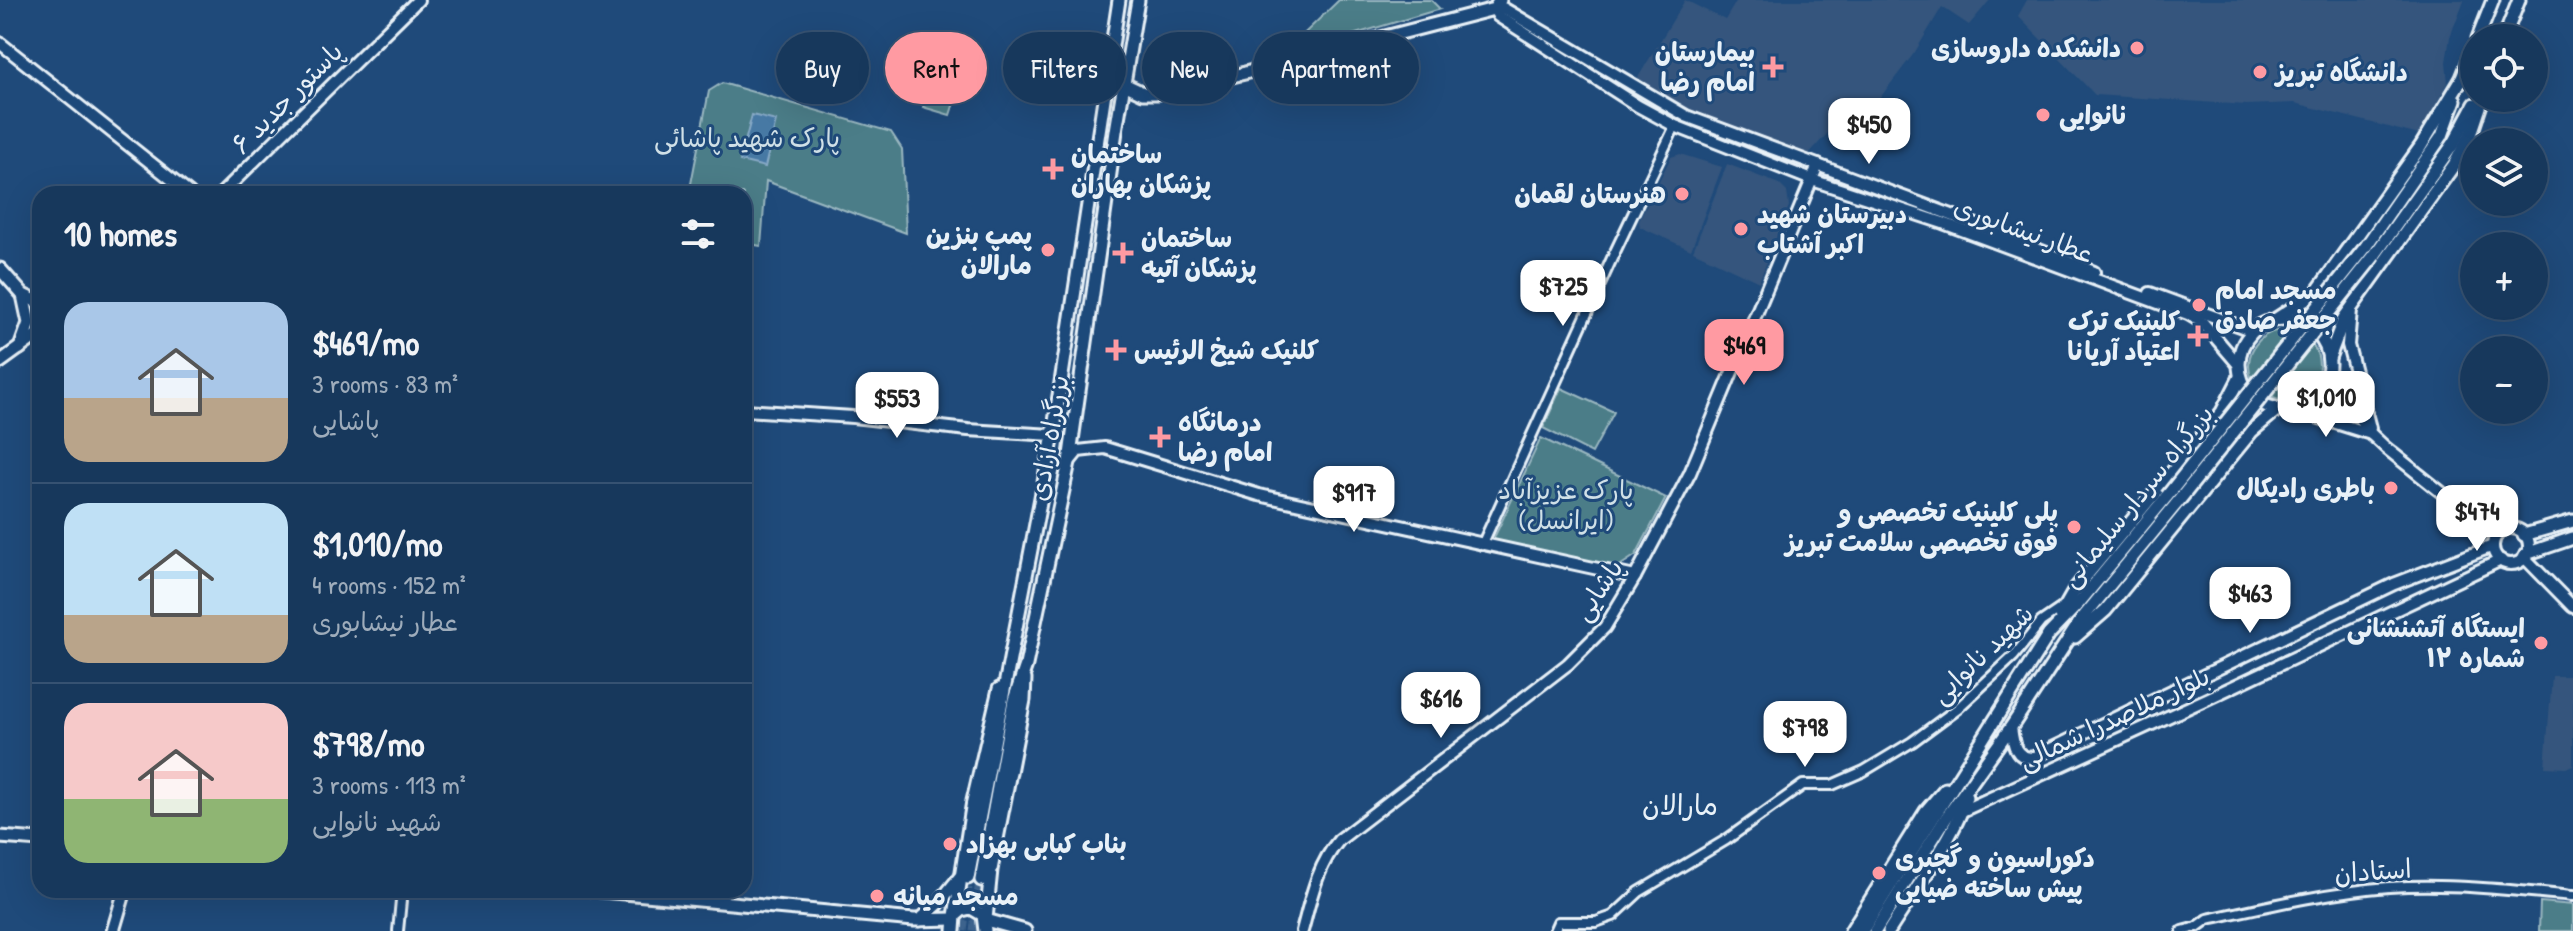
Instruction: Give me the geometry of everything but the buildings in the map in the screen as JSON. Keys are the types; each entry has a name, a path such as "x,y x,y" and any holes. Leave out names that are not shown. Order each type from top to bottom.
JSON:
{"main road":[{"name":"پاستور جدید ۶","path":"229,186 418,0"},
{"name":"بزرگراه آزادی","path":"954,925 994,703 1008,662 1053,435 1118,0"},
{"name":"بزرگراه آزادی","path":"1126,72 1138,0"},
{"path":"2484,24 2493,0"},
{"path":"2510,24 2519,0"},
{"path":"1126,85 1143,93 1159,93 1501,4"},
{"name":"عطار نیشابوری","path":"2238,364 2203,323 2188,314 1943,223 1812,180 1675,126 1638,106 1498,16 1501,4 1668,107 1949,214 2042,253 2253,331"},
{"path":"0,43 180,186"},
{"path":"2371,434 2254,399 2240,377 2238,364 2245,341 2253,331 2316,293 2421,146 2460,82"},
{"name":"بزرگراه سردار سلیمانی","path":"2369,253 2442,136 2460,83"},
{"name":"بزرگراه آزادی","path":"981,880 1014,700 1026,665 1069,462 1121,104"},
{"name":"بزرگراه سردار سلیمانی","path":"1941,815 1967,791 2081,620 2454,143 2473,112"},
{"path":"2329,358 2348,314 2454,165 2472,131 2477,112"},
{"name":"پاشایی","path":"1302,931 1317,877 1326,855 1339,840 1568,664 1605,627 1690,473 1818,165"},
{"path":"0,269 32,302"},
{"path":"2316,293 2318,304 2326,313 2336,318 2348,314"},
{"path":"2348,314 2348,345 2371,434"},
{"path":"32,315 29,323 32,340"},
{"path":"2066,645 2106,610 2252,431 2285,409 2314,398 2328,376 2326,346 2311,327 2288,319 2276,319"},
{"path":"0,362 32,346"},
{"path":"0,370 32,347"},
{"path":"2328,376 2371,434 2494,541 2495,554 2501,560 2513,563 2573,538"},
{"path":"2049,634 2076,588 2222,412 2240,377"},
{"path":"752,411 1053,435"},
{"path":"2222,412 2232,411 2243,416 2252,431"},
{"path":"1069,462 1078,451 1105,448 1259,495 1635,577"},
{"name":"بزرگراه سردار سلیمانی","path":"1941,815 1958,778 2049,634 2172,500"},
{"path":"2524,535 2573,521"},
{"path":"2494,541 2508,528 2515,529 2524,535 2528,545 2525,556"},
{"name":"بلوار ملاصدرا شمالی","path":"2011,727 2018,753 2024,758 2032,758 2394,584 2494,541"},
{"path":"2525,556 2573,607"},
{"name":"بلوار ملاصدرا شمالی","path":"1962,811 2501,560"},
{"path":"986,924 991,870 1024,700 1026,665"},
{"path":"1851,931 1926,811 1939,794 1958,778"},
{"path":"1889,931 1962,811 1967,791"},
{"path":"1862,931 1941,815"},
{"path":"1875,931 1941,815"},
{"path":"0,837 32,839"},
{"path":"920,920 964,878"},
{"path":"958,894 965,901 974,903 988,898"},
{"path":"113,931 123,898"},
{"path":"679,898 954,925 962,910 971,908 980,912 986,924"},
{"path":"986,924 1020,930"},
{"path":"998,931 1020,930"}],"street":[{"path":"1482,545 1675,126"},
{"name":"شهید نانوایی","path":"1554,931 1558,922 1596,922 1613,916 1639,892 1726,840 1803,785 1832,785 1864,771 1912,742 1958,708 2014,656 2041,622 2067,604"},
{"name":"استادان","path":"2182,931 2197,927 2208,919 2318,895 2391,887 2573,896"},
{"path":"398,931 401,898"}],"shaded area":[{"name":"بیمارستان امام رضا","path":"1685,0 1725,20 1737,0 1990,0 1969,25 1942,7 1915,52 1879,99 1840,120 1804,159 1631,89"},
{"name":"دانشگاه تبریز","path":"2027,0 2464,0 2450,37 2446,62 2448,83 2419,135 2295,103 2247,105 2095,95 2018,16"},
{"path":"752,115 776,121 765,167 740,161"},
{"name":"هنرستان لقمان","path":"1680,154 1722,167 1691,250 1640,227 1639,221 1671,157"},
{"name":"دبیرستان شهید اکبر آشتاب","path":"1727,164 1779,184 1787,192 1789,206 1759,282 1693,251"},
{"path":"2552,676 2573,676 2573,765 2566,768 2545,767"}],"green space":[{"path":"1339,0 1431,0 1440,9 1362,32 1306,32"},
{"name":"پارک شهید پاشائی","path":"722,83 776,99 776,104 794,104 891,132 902,149 906,233 766,181 761,246 752,244 752,186 691,186 709,91"},
{"path":"924,104 954,104 950,115 923,107"},
{"path":"2284,330 2309,340 2319,365 2309,390 2284,400 2259,390 2249,365 2259,340"},
{"path":"1561,388 1614,412 1592,453 1543,428"},
{"name":"پارک عزیزآباد (ایرانسل)","path":"1541,438 1666,498 1636,555 1618,567 1492,542"},
{"path":"2540,902 2573,905 2573,931 2539,931"}],"tunnel":[{"path":"962,931 968,878"},
{"path":"975,931 981,880"}],"place":[{"name":"دانشکده داروسازی","path":"2137,48"},
{"name":"بیمارستان امام رضا","path":"1773,67"},
{"name":"دانشگاه تبریز","path":"2260,72"},
{"name":"نانوایی","path":"2043,115"},
{"name":"ساختمان پزشکان بهاران","path":"1053,169"},
{"name":"هنرستان لقمان","path":"1682,194"},
{"name":"دبیرستان شهید اکبر آشتاب","path":"1741,229"},
{"name":"پمپ بنزین مارالان","path":"1048,250"},
{"name":"ساختمان پزشکان آتیه","path":"1123,253"},
{"name":"مسجد امام جعفر صادق","path":"2199,305"},
{"name":"کلینیک ترک اعتیاد آریانا","path":"2198,336"},
{"name":"کلنیک شیخ الرئیس","path":"1116,350"},
{"name":"درمانگاه امام رضا","path":"1160,437"},
{"name":"باطری رادیکال","path":"2391,488"},
{"name":"پلی کلینیک تخصصی و فوق تخصصی سلامت تبریز","path":"2074,527"},
{"name":"ایستگاه آتشنشانی شماره ۱۲","path":"2541,643"},
{"name":"بناب کبابی بهزاد","path":"950,844"},
{"name":"دکوراسیون و گچبری پیش ساخته ضیایی","path":"1879,873"},
{"name":"مسجد میانه","path":"877,896"}],"district":[{"name":"مارالان","path":"1680,805"}]}
